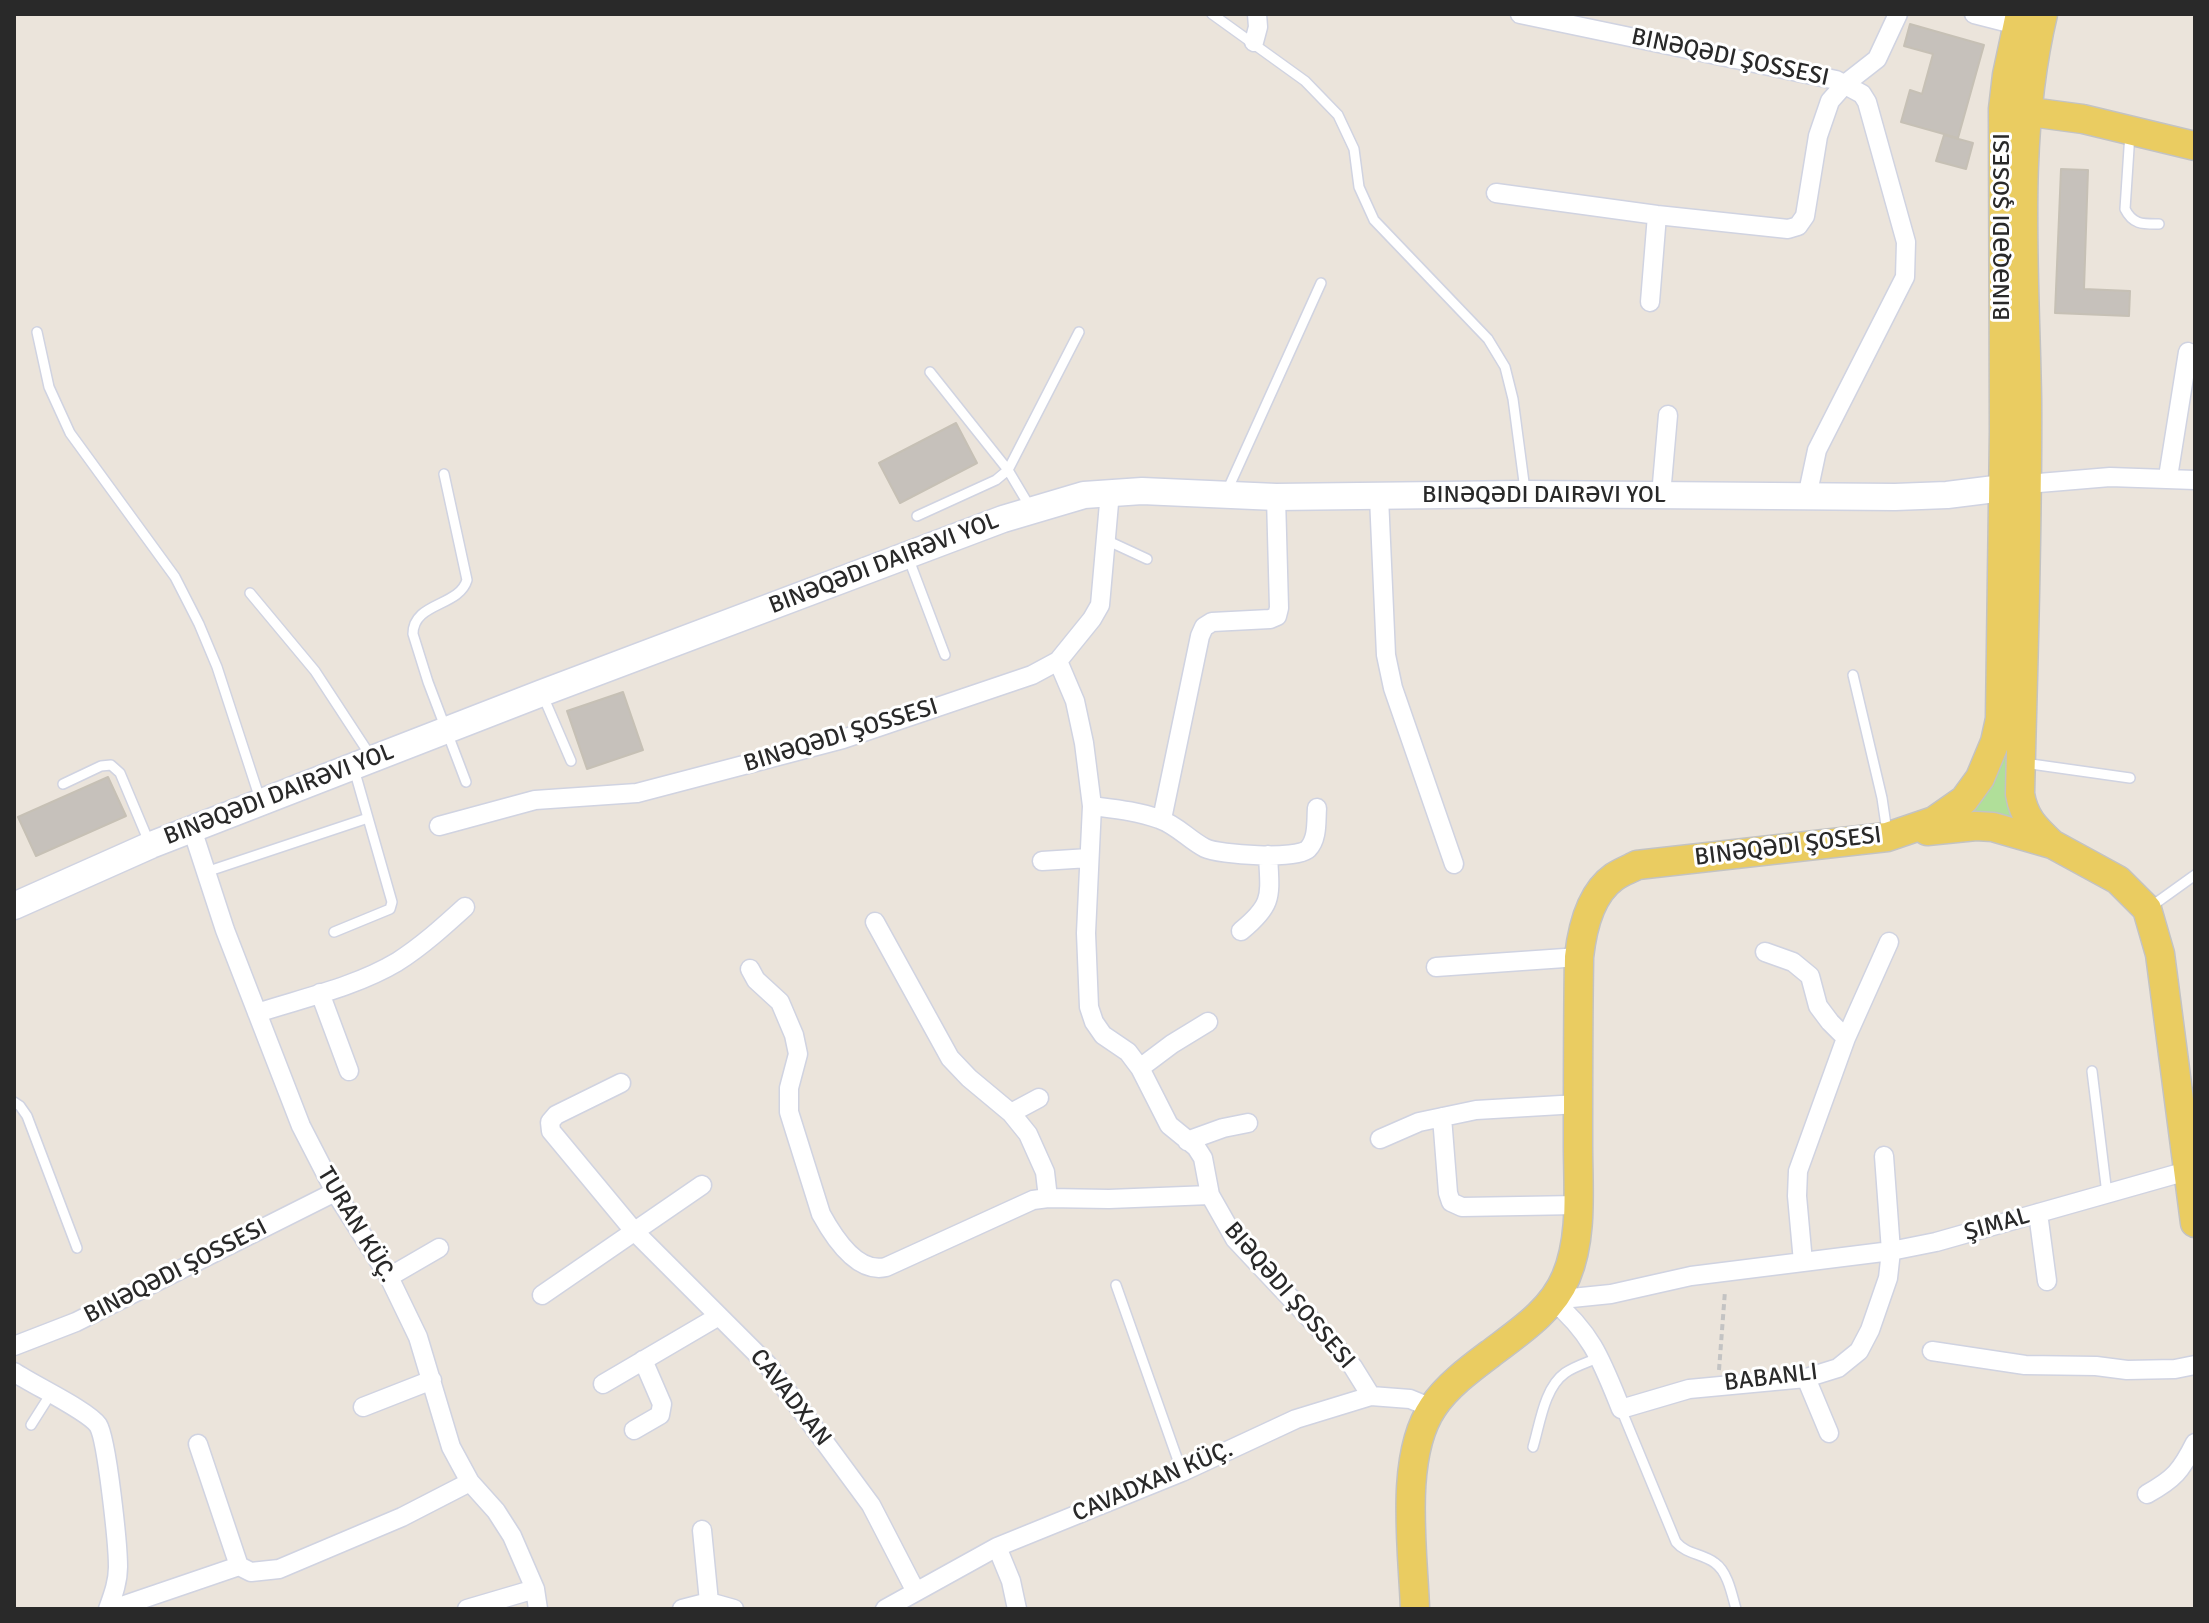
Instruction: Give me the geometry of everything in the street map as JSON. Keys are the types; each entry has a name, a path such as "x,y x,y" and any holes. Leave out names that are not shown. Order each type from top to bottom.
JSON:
{"main road":[{"name":"BINƏQƏDI ŞOSESI","path":"2015,109 2043,14"},
{"name":"BINƏQƏDI ŞOSESI","path":"2018,20 2015,109 2015,486 2020,794 2023,811 2031,824 2052,844"},
{"path":"2015,109 2083,119 2192,142"},
{"name":"BINƏQƏDI ŞOSESI","path":"1415,1609 1412,1475 1416,1445 1432,1408 1459,1379 1527,1326 1552,1300 1565,1279 1572,1256 1578,1205 1579,957 1587,918 1599,894 1613,878 1637,865 1887,837 1934,821 1964,800 1980,778 1995,742 2000,719 2015,486"},
{"name":"BINƏQƏDI DAIRƏVI YOL","path":"14,906 151,845 362,762 908,555 1031,510 1084,495 1110,492 1276,497 1525,494 1807,497 1934,495 2015,486"},
{"path":"1887,837 1976,826 1993,827 2052,844 2118,880 2147,909 2160,954 2191,1170 2195,1223"}],"street":[{"path":"1254,42 1257,14"},
{"name":"BINƏQƏDI ŞOSSESI","path":"1520,14 1845,84"},
{"name":"BINƏQƏDI ŞOSSESI","path":"1496,193 1657,215 1788,229 1798,226 1805,216 1824,116 1830,101 1845,84 1877,59 1898,14"},
{"path":"1974,14 2018,20"},
{"path":"1807,497 1817,450 1905,277 1906,242 1867,102 1862,94 1845,84"},
{"path":"1650,302 1657,215"},
{"path":"2168,477 2188,352"},
{"path":"1661,495 1668,415"},
{"path":"2015,486 2110,477 2195,480"},
{"name":"BINƏQƏDI ŞOSSESI","path":"439,826 535,800 637,793 843,739 1021,679 1058,661 1100,605 1110,492"},
{"path":"1162,819 1204,627 1212,622 1277,616 1276,497"},
{"path":"1379,497 1386,655 1399,712 1454,864"},
{"name":"BIƏQƏDI ŞOSSESI","path":"1058,661 1075,701 1092,806 1086,933 1089,1007 1094,1022 1103,1035 1128,1052 1140,1068 1169,1125 1196,1147 1203,1158 1210,1195 1235,1239 1330,1340 1353,1367 1371,1396"},
{"path":"1092,806 1162,819 1210,851 1268,855 1302,854 1309,848 1314,838 1317,808"},
{"name":"TURAN KÜÇ.","path":"192,829 301,1126 335,1192 389,1277 418,1337 451,1447 470,1482 496,1511 512,1536 535,1589 538,1609"},
{"path":"1241,931 1261,915 1268,900 1268,855"},
{"path":"1042,861 1089,858"},
{"path":"257,1013 366,977 395,963 428,940 465,907"},
{"path":"875,922 950,1058 1011,1113 1028,1134 1045,1172 1048,1198"},
{"path":"1803,1262 1798,1171 1846,1038 1889,942"},
{"path":"1765,952 1793,962 1810,976 1818,1006 1846,1038"},
{"path":"1436,967 1579,957"},
{"name":"BIƏQƏDI ŞOSSESI","path":"750,969 756,980 780,1002 794,1035 798,1054 789,1088 789,1112 821,1214 861,1264 878,1269 886,1267 1033,1200 1210,1195"},
{"path":"320,993 349,1071"},
{"path":"1140,1068 1208,1022"},
{"name":"CAVADXAN","path":"621,1083 556,1115 550,1122 551,1131 634,1231 767,1364 871,1505 915,1590"},
{"path":"1011,1113 1039,1098"},
{"path":"1380,1139 1419,1122 1476,1110 1578,1104"},
{"path":"1442,1117 1451,1202 1462,1207 1578,1205"},
{"path":"1187,1141 1248,1123"},
{"path":"1552,1300 1579,1324 1600,1357 1621,1409 1689,1389 1806,1378 1838,1368 1859,1351 1870,1330 1888,1278 1891,1251 1884,1156"},
{"name":"ŞIMAL","path":"1552,1300 1611,1294 1691,1276 1891,1251 1936,1242 2191,1170"},
{"path":"542,1295 702,1185"},
{"name":"BINƏQƏDI ŞOSSESI","path":"14,1346 76,1322 335,1192"},
{"path":"2038,1213 2047,1281"},
{"path":"389,1277 439,1248"},
{"path":"603,1384 719,1316"},
{"path":"1932,1351 2025,1365 2096,1366 2127,1370 2175,1369 2195,1365"},
{"path":"634,1430 660,1415 662,1404 643,1360"},
{"path":"14,1372 98,1425 112,1506 118,1568 110,1609 160,1602 239,1566"},
{"path":"1806,1378 1829,1433"},
{"path":"363,1407 432,1380"},
{"name":"CAVADXAN KÜÇ.","path":"885,1609 997,1547 1182,1472 1296,1419 1371,1396 1410,1399 1432,1408"},
{"path":"2147,1494 2172,1480 2183,1467 2195,1443"},
{"path":"198,1444 239,1566 251,1572 279,1569 402,1517 470,1482"},
{"path":"702,1530 709,1602"},
{"path":"997,1547 1011,1581 1017,1609"},
{"path":"467,1609 535,1589"},
{"path":"682,1609 709,1602 734,1609"}],"lane":[{"path":"1212,14 1305,81 1338,115 1354,149 1359,187 1374,220 1494,348 1505,367 1513,399 1525,494"},
{"path":"2130,130 2125,209 2130,219 2138,224 2159,224"},
{"path":"1225,494 1321,283"},
{"path":"37,332 49,387 70,433 175,577 199,624 217,667 261,802"},
{"path":"917,516 996,480 1008,470 1079,332"},
{"path":"930,372 1008,470 1031,510"},
{"path":"444,474 467,580 460,592 417,617 413,634 466,782"},
{"path":"1106,540 1147,559"},
{"path":"908,555 945,655"},
{"path":"250,593 315,671 362,762 368,818 392,902 390,909 334,932"},
{"path":"1853,675 1882,798 1887,837"},
{"path":"542,693 571,761"},
{"path":"2021,763 2130,778"},
{"path":"63,784 101,766 111,765 120,773 151,845"},
{"path":"206,872 368,818"},
{"path":"2147,909 2195,875"},
{"path":"2092,1071 2107,1194"},
{"path":"14,1102 27,1116 77,1248"},
{"path":"1116,1285 1182,1472"},
{"path":"1533,1447 1547,1399 1555,1384 1565,1373 1600,1357"},
{"path":"31,1425 50,1395"},
{"path":"1621,1409 1676,1542 1682,1550 1715,1562 1723,1572 1736,1609"}],"path":[{"path":"1718,1384 1727,1271"}],"green space":[{"path":"2009,724 2007,785 2017,821 1962,819 1981,799 1987,787 1998,763"}],"building":[{"path":"1910,24 1984,45 1958,138 1901,122 1910,90 1922,94 1933,54 1904,46"},
{"path":"1944,135 1973,143 1966,169 1936,161"},
{"path":"2061,169 2088,170 2084,289 2130,291 2129,316 2055,313"},
{"path":"956,423 977,463 900,503 879,463"},
{"path":"623,692 643,750 587,769 567,711"},
{"path":"108,777 126,816 36,856 18,817"}]}
